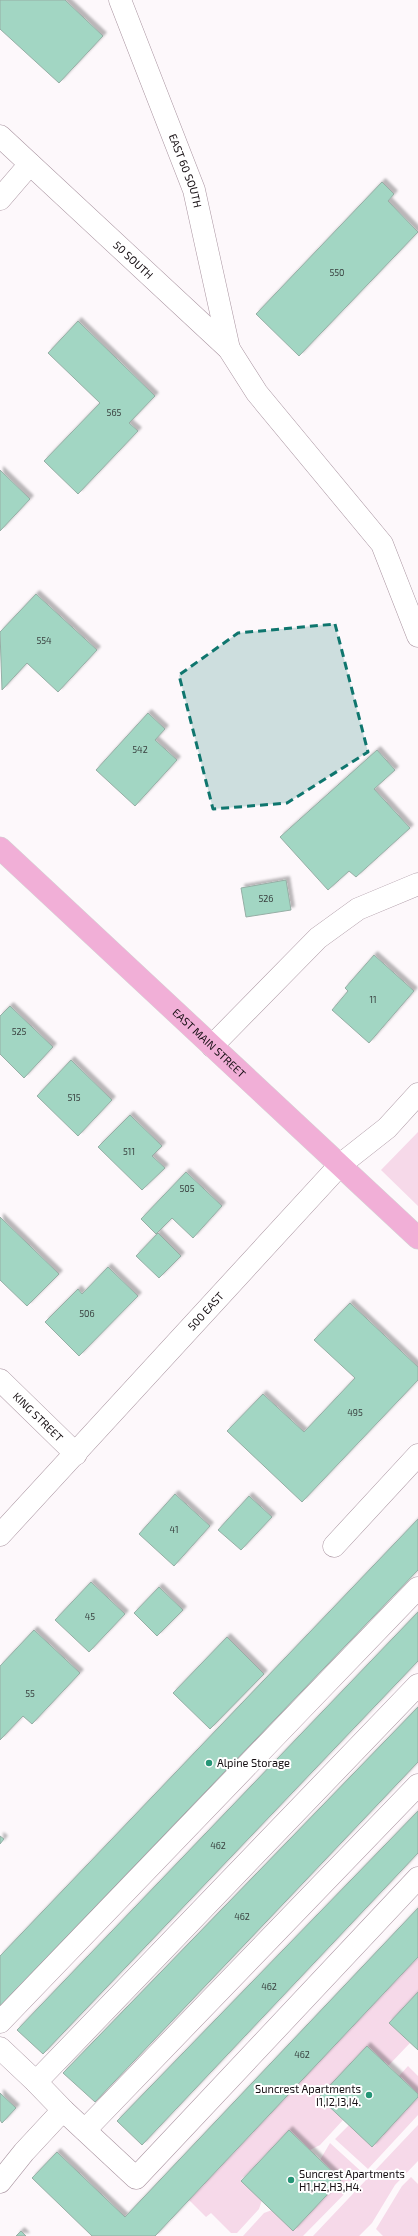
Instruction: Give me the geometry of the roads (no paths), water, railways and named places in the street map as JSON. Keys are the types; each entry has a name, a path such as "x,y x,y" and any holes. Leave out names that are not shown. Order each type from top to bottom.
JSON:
{"main road":[{"name":"EAST MAIN STREET","path":"0,848 418,1238"}],"street":[{"name":"EAST 60 SOUTH","path":"120,0 194,190 229,349"},
{"name":"50 SOUTH","path":"0,136 229,349 257,393 382,544 418,636"},
{"path":"0,199 30,164"},
{"path":"212,1046 318,938 358,909 418,884"},
{"name":"500 EAST","path":"0,1536 340,1165 386,1128 418,1094"},
{"name":"KING STREET","path":"0,1380 76,1454"},
{"path":"334,1546 418,1455"},
{"path":"0,2022 418,1588"},
{"path":"36,2082 418,1685"},
{"path":"85,2130 418,1785"},
{"path":"0,2048 63,2110 136,2178 418,1878"},
{"path":"0,2182 24,2152 63,2110"}],"place":[{"name":"Alpine Storage","path":"209,1763"},
{"name":"Suncrest Apartments I1,I2,I3,I4.","path":"369,2095"},
{"name":"Suncrest Apartments H1,H2,H3,H4.","path":"291,2180"}]}
